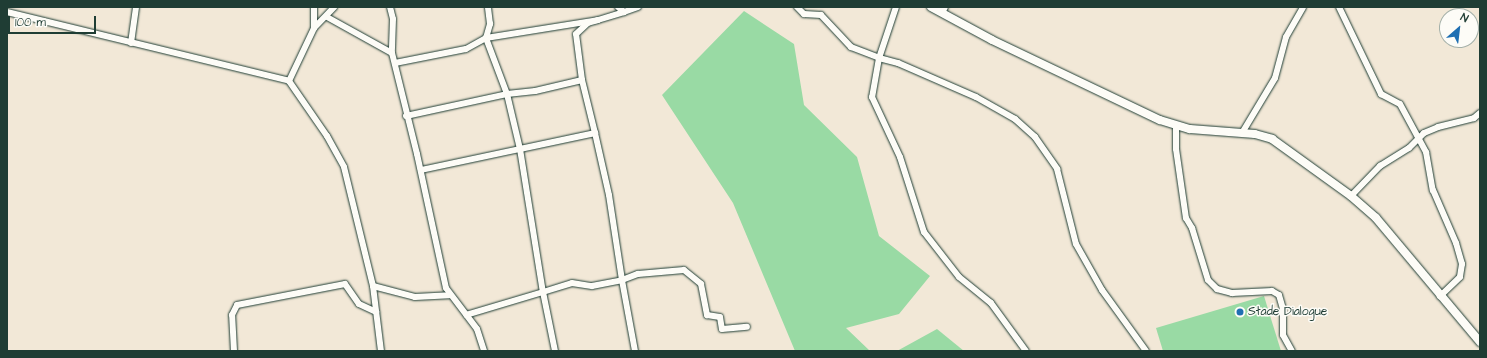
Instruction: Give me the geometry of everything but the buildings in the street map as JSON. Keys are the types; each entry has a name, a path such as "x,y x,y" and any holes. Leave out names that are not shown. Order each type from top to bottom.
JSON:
{"main road":[{"path":"931,7 944,10 1099,91 1176,125 1190,129 1242,133 1272,139 1351,196 1376,218 1480,342"}],"street":[{"path":"131,43 136,7"},
{"path":"314,7 314,28"},
{"path":"289,81 314,28 327,17 334,7"},
{"path":"390,7 393,19 392,53 406,116 421,170 442,275 449,295 477,329 484,351"},
{"path":"488,7 490,24 486,38 507,94 520,149 543,292 555,351"},
{"path":"618,7 624,12"},
{"path":"635,351 622,280 611,202 582,80 576,34 588,23 638,7"},
{"path":"797,7 804,14 821,15 827,19 838,35 851,48 898,63 976,97 1015,119 1035,137 1057,169 1079,249 1102,290 1146,351"},
{"path":"896,7 879,58 872,97 900,158 924,232 959,277 991,303 1026,351"},
{"path":"1242,133 1275,78 1286,37 1303,7"},
{"path":"1339,7 1381,94 1400,104 1418,141 1426,152 1433,190 1456,243 1462,264 1460,277 1440,296"},
{"path":"7,12 289,81 328,136 344,167 373,286 381,351"},
{"path":"327,17 392,53"},
{"path":"395,64 466,49 486,38 598,20"},
{"path":"406,116 507,94 535,91 582,80"},
{"path":"1351,196 1380,166 1418,141 1430,130 1474,118 1480,114"},
{"path":"1176,125 1176,149 1185,212 1208,280 1217,289 1232,293 1272,291 1279,295 1283,309 1283,335 1292,351"},
{"path":"421,170 595,133"},
{"path":"466,315 572,282 592,286 622,280 638,274 684,270 701,284 707,315 720,317 722,329 747,327"},
{"path":"234,351 232,315 237,305 345,284 359,304 376,312"},
{"path":"373,286 415,297 449,295"}],"green space":[{"path":"744,11 794,44 804,105 857,157 879,236 930,276 899,314 846,328 870,351 795,351 733,203 662,95"},
{"name":"Stade Dialogue","path":"1264,296 1281,351 1163,351 1156,328"},
{"path":"937,329 964,351 897,351"}],"place":[{"name":"Stade Dialogue","path":"1240,312"}]}
